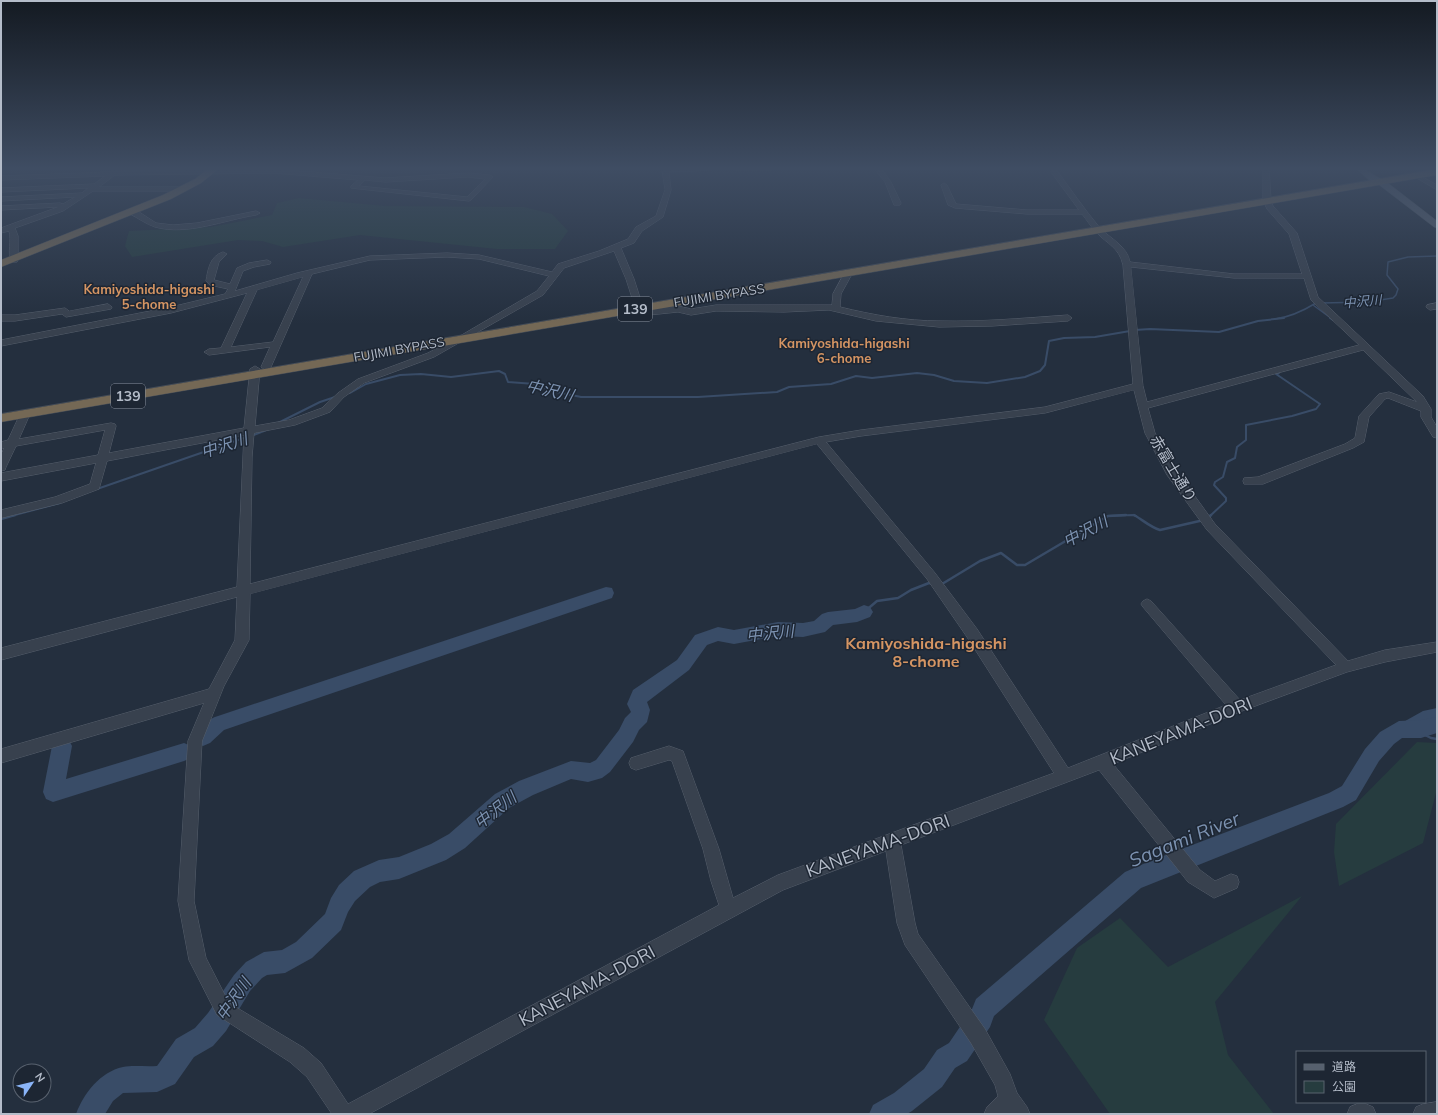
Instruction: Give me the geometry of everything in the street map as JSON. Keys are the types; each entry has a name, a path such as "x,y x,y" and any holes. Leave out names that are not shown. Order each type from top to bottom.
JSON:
{"highway":[{"path":"1,264 113,220"},
{"name":"FUJIMI BYPASS","path":"1,412 641,306 1144,220"},
{"name":"FUJIMI BYPASS","path":"641,306 848,274 1097,228"},
{"name":"FUJIMI BYPASS","path":"1,418 258,370"}],"street":[{"path":"1,231 29,220"},
{"path":"146,220 160,226 171,227 215,220"},
{"path":"1,476 248,431 291,422 326,410 341,395 361,381 431,354 468,335 540,293 561,266 617,248 631,241 639,229 654,220"},
{"name":"赤富士通り","path":"1090,220 1120,249 1125,256 1138,386 1150,433 1171,472 1211,527 1346,667"},
{"path":"1282,220 1293,233 1314,298 1420,398 1426,409 1426,416 1437,435"},
{"path":"11,227 16,240 12,252 14,260"},
{"path":"617,248 617,252 622,259 641,306 649,312 678,309 691,312 716,308 784,309 824,307 836,308 876,318 939,324 992,323 1068,318"},
{"path":"223,254 214,262 210,281 213,284 230,291"},
{"path":"1,343 171,310 230,291 253,289 309,272 370,258 447,255 492,260 553,275"},
{"path":"230,291 242,268 267,262"},
{"path":"1127,264 1234,276 1308,276"},
{"path":"309,272 276,344 258,370 248,431 242,640 214,694 195,741 186,901 198,960 223,1010 297,1055 314,1070 343,1114"},
{"path":"836,308 837,294 848,274"},
{"path":"225,350 253,289"},
{"path":"1,318 15,318 65,311 66,314 108,307"},
{"path":"209,352 276,344"},
{"path":"1144,406 1366,346"},
{"path":"1,654 819,440 861,433 1045,410 1138,386"},
{"path":"1248,482 1259,481 1349,446 1360,440 1364,416 1382,396 1389,395 1426,409"},
{"path":"1,467 6,444 25,414"},
{"path":"1,514 58,500 95,486 101,458 111,426 6,444"},
{"path":"819,440 931,576 972,633 1065,776"},
{"path":"1147,604 1237,707"},
{"name":"KANEYAMA-DORI","path":"349,1114 778,883 1102,762 1237,707 1346,667 1385,656 1437,647"},
{"path":"1,756 214,694"},
{"path":"636,763 669,753 678,756 684,777 711,849 719,881 729,909"},
{"path":"1102,762 1194,876 1214,890 1231,882"},
{"path":"892,841 906,923 911,939 978,1036 1015,1106 994,1114"},
{"path":"1423,1114 1437,1112"},
{"path":"1357,1114 1366,1114"}],"green space":[{"path":"246,220 558,220 568,231 555,249 497,249 360,235 283,247 262,241 238,240 132,257 125,246 129,231 211,227"},
{"path":"1417,742 1437,743 1437,789 1423,843 1339,886 1334,852 1336,824"},
{"path":"1302,896 1215,1002 1228,1055 1274,1114 1110,1114 1044,1020 1077,948 1120,918 1168,967"}],"water":[{"path":"1437,708 1437,731 1382,734 1423,711"}],"waterway":[{"name":"中沢川","path":"1321,303 1367,302 1393,298 1398,289 1387,275 1388,262 1408,257 1437,256"},
{"name":"中沢川","path":"1275,319 1286,317 1306,309 1316,303"},
{"name":"中沢川","path":"1313,305 1332,319"},
{"name":"中沢川","path":"1135,330 1150,329 1219,332 1258,321 1284,318"},
{"name":"中沢川","path":"350,393 366,384 400,375 421,374 451,377 499,371 505,374 508,382 535,384 557,392 581,397 698,397 777,392 789,387 831,384 856,376 872,378 917,373 934,375 954,381 987,383 1025,377 1040,371 1045,365 1049,341 1064,338 1095,337 1130,331"},
{"name":"中沢川","path":"1210,516 1226,501 1226,498 1214,485 1215,482 1223,477 1227,462 1235,458 1237,447 1246,440 1246,425 1292,416 1316,409 1320,404 1276,374 1279,373"},
{"name":"中沢川","path":"278,423 320,402 335,397"},
{"name":"中沢川","path":"251,436 269,429"},
{"name":"中沢川","path":"97,489 247,437"},
{"name":"中沢川","path":"11,516 60,503"},
{"name":"中沢川","path":"1,519 15,515"},
{"name":"中沢川","path":"1110,516 1126,515"},
{"name":"中沢川","path":"942,584 980,561 1001,553 1017,565 1025,565 1110,516"},
{"name":"中沢川","path":"1110,516 1135,516"},
{"name":"中沢川","path":"1135,516 1160,530 1204,520"},
{"name":"中沢川","path":"864,612 877,601 898,598 911,590 929,583 933,584"},
{"name":"中沢川","path":"203,737 218,724 606,593"},
{"name":"中沢川","path":"89,1114 104,1092 115,1083 123,1080 157,1079 166,1075 185,1048 204,1037 217,1022 242,983 254,970 264,964 285,961 304,950 333,922 339,906 347,893 362,879 379,871 399,868 438,852 457,841 502,801 526,788 571,770 588,773 603,766 626,736 632,724 640,716 641,710 636,704 640,696 683,665 701,640 718,634 734,637 778,629 803,630 819,627 828,619 857,615 864,612"},
{"name":"Sagami River","path":"882,1114 903,1102 933,1078 946,1059 958,1052 981,1018 985,1008 1133,880 1150,872 1336,800 1349,793 1372,755 1387,738 1399,730 1421,729 1437,725"},
{"path":"1419,732 1431,738 1437,739"},
{"name":"中沢川","path":"62,746 53,792 184,752"}],"district":[{"name":"Kamiyoshida-higashi 5-chome","path":"149,296"},
{"name":"Kamiyoshida-higashi 6-chome","path":"844,350"},
{"name":"Kamiyoshida-higashi 8-chome","path":"926,652"}]}
